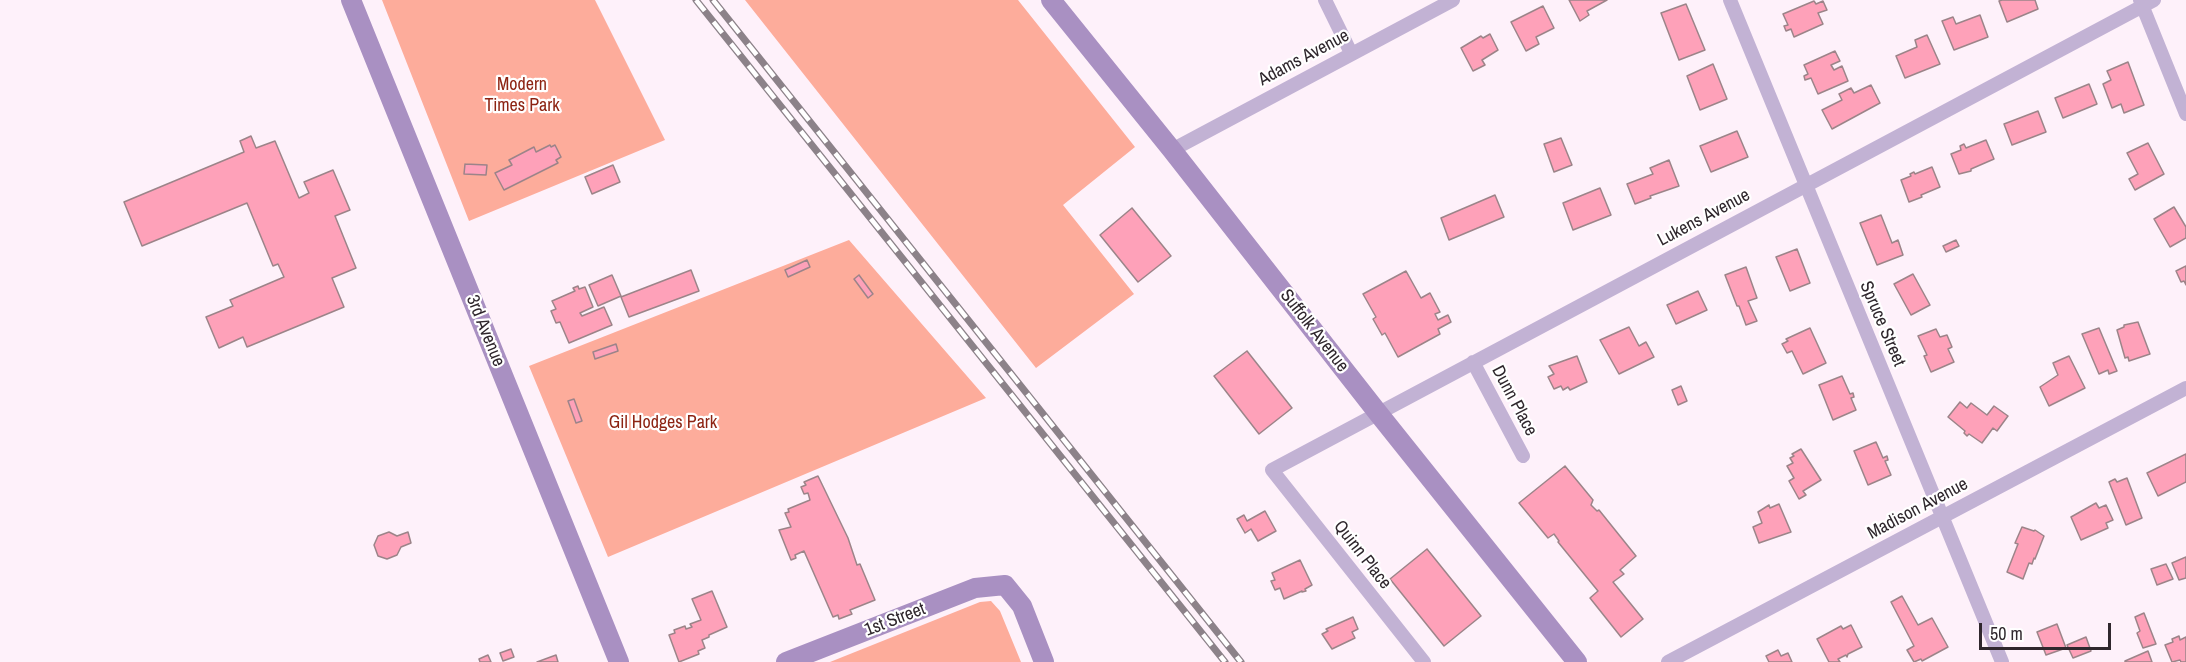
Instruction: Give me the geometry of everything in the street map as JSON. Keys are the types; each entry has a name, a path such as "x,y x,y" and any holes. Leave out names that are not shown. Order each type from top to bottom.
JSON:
{"street":[{"name":"3rd Avenue","path":"351,0 619,662"},
{"name":"Suffolk Avenue","path":"1051,0 1577,662"},
{"path":"1325,0 1351,53"},
{"name":"Adams Avenue","path":"1172,150 1453,0"},
{"name":"Spruce Street","path":"1730,0 2002,662"},
{"path":"2145,2 2186,114"},
{"name":"Lukens Avenue","path":"1272,470 2145,2"},
{"name":"Dunn Place","path":"1473,362 1523,456"},
{"name":"Madison Avenue","path":"1668,662 2186,388"},
{"name":"Quinn Place","path":"1272,470 1424,662"},
{"name":"1st Street","path":"786,662 975,588 1005,585 1022,606 1044,662"}],"green space":[{"name":"Modern Times Park","path":"382,0 595,0 665,140 469,221"},
{"path":"745,0 1018,0 1135,147 1063,205 1134,294 1036,368"},
{"name":"Gil Hodges Park","path":"849,240 986,398 608,557 529,366"},
{"path":"991,601 1000,611 1021,662 830,662 980,602"}],"building":[{"path":"1569,0 1607,0 1587,11 1589,15 1580,21"},
{"path":"2035,0 2038,9 2007,22 1999,1"},
{"path":"1814,1 1816,4 1823,1 1827,10 1818,13 1823,24 1794,37 1791,29 1786,31 1784,26 1788,25 1783,14"},
{"path":"1686,4 1705,50 1679,60 1661,13"},
{"path":"1543,6 1554,28 1536,37 1539,44 1526,51 1511,22"},
{"path":"1980,15 1988,37 1954,50 1942,21 1953,17 1956,24"},
{"path":"1490,34 1498,50 1482,60 1485,65 1473,71 1461,48 1481,36 1483,38"},
{"path":"1927,35 1940,64 1905,78 1896,56 1917,47 1915,40"},
{"path":"1835,51 1840,61 1831,65 1834,70 1842,66 1848,81 1818,94 1811,78 1805,80 1804,76 1808,74 1804,65"},
{"path":"2128,62 2144,105 2124,113 2121,104 2112,108 2103,84 2111,80 2107,71"},
{"path":"1713,64 1727,99 1700,110 1687,76"},
{"path":"2089,84 2097,104 2063,118 2055,98"},
{"path":"1871,85 1880,103 1832,129 1822,110 1842,100 1839,94 1851,88 1854,93"},
{"path":"2038,111 2046,132 2012,145 2004,124"},
{"path":"1737,131 1748,157 1711,172 1700,146"},
{"path":"251,136 256,148 275,141 299,198 309,193 304,182 333,170 350,210 335,216 356,268 332,278 344,307 247,347 243,337 219,348 206,317 233,306 230,300 284,277 278,264 273,266 247,203 142,246 124,202 244,152 240,141"},
{"path":"1561,138 1572,165 1554,172 1544,144"},
{"path":"1986,140 1994,159 1971,171 1959,174 1951,154 1961,150 1960,146 1964,144 1966,148"},
{"path":"2148,143 2164,174 2135,190 2129,179 2138,174 2127,153"},
{"path":"550,145 551,147 555,145 561,157 556,160 558,163 504,190 495,173 512,165 509,160 534,147 536,152"},
{"path":"1669,160 1679,186 1635,204 1627,184 1653,174 1650,168"},
{"path":"465,164 487,165 486,175 464,174"},
{"path":"613,165 620,182 592,194 585,177"},
{"path":"1932,167 1940,187 1909,202 1901,180 1911,176 1910,174 1914,172 1915,174"},
{"path":"1600,188 1611,215 1573,230 1563,203"},
{"path":"1495,195 1504,217 1449,240 1441,218"},
{"path":"2174,207 2186,227 2186,238 2170,247 2154,219"},
{"path":"1132,208 1171,256 1138,282 1100,235"},
{"path":"1881,215 1892,243 1898,240 1903,255 1877,265 1860,223"},
{"path":"1956,240 1959,246 1946,252 1943,246"},
{"path":"1797,249 1810,283 1790,291 1776,257"},
{"path":"807,260 810,267 788,277 785,270"},
{"path":"2186,266 2186,285 2184,281 2181,282 2176,271"},
{"path":"1746,267 1757,298 1748,301 1757,321 1746,325 1725,275"},
{"path":"691,270 699,291 629,317 621,297"},
{"path":"1406,271 1421,298 1430,293 1440,312 1435,314 1438,320 1448,315 1451,322 1438,329 1440,334 1398,357 1385,333 1382,335 1373,319 1376,317 1363,294"},
{"path":"1913,274 1930,305 1911,315 1894,284"},
{"path":"612,275 621,296 598,306 589,285"},
{"path":"859,275 873,294 868,298 854,279"},
{"path":"578,286 579,289 585,287 593,307 580,313 582,316 604,307 612,325 569,343 560,322 556,323 551,311 556,309 552,301 575,291 573,288"},
{"path":"1698,291 1707,310 1676,324 1667,305"},
{"path":"2138,322 2150,354 2129,361 2128,357 2125,358 2117,330 2124,325"},
{"path":"1629,327 1639,346 1646,342 1654,357 1619,374 1600,340"},
{"path":"1810,328 1826,363 1803,374 1792,351 1787,353 1782,344 1788,341 1786,339"},
{"path":"2099,328 2117,371 2109,374 2108,370 2099,374 2082,334"},
{"path":"1936,329 1940,337 1947,335 1952,347 1948,349 1954,362 1931,372 1924,356 1927,355 1918,336"},
{"path":"616,344 618,351 595,359 593,352"},
{"path":"1247,351 1292,408 1259,434 1214,376"},
{"path":"1577,356 1587,382 1570,390 1568,387 1563,390 1561,386 1554,389 1548,377 1554,374 1549,366"},
{"path":"2069,356 2085,388 2049,406 2040,387 2058,375 2053,363"},
{"path":"1842,376 1850,394 1853,393 1854,397 1851,398 1856,410 1833,420 1819,385"},
{"path":"1681,386 1687,401 1678,405 1672,390"},
{"path":"574,399 582,421 576,423 568,401"},
{"path":"1960,402 1967,408 1971,403 1987,415 1994,406 2008,416 1997,431 1993,428 1982,443 1969,434 1967,436 1965,431 1948,417"},
{"path":"1876,442 1883,458 1887,456 1888,460 1885,461 1891,475 1868,485 1854,451"},
{"path":"1801,449 1821,480 1803,491 1806,495 1799,499 1789,481 1794,478 1787,466 1793,463 1790,458 1794,456 1792,454"},
{"path":"2186,454 2186,482 2158,496 2147,473"},
{"path":"1565,466 1593,500 1591,505 1597,511 1599,510 1636,556 1620,570 1624,574 1613,582 1643,619 1621,637 1590,598 1598,591 1554,534 1548,538 1519,503"},
{"path":"818,476 875,600 850,610 852,614 839,619 838,615 833,617 804,551 795,555 796,558 791,560 779,530 791,527 785,513 789,512 788,509 810,500 808,493 804,494 801,487 806,485 804,482"},
{"path":"2127,478 2142,518 2126,525 2109,482"},
{"path":"2096,503 2099,508 2106,505 2113,520 2106,523 2108,528 2081,540 2071,517"},
{"path":"1779,504 1791,532 1759,543 1753,527 1762,523 1758,512 1769,505 1770,508"},
{"path":"1265,511 1276,531 1258,541 1251,529 1245,533 1237,519 1244,515 1247,521"},
{"path":"2022,527 2035,530 2044,536 2035,559 2032,564 2029,563 2023,579 2007,572"},
{"path":"389,532 397,536 408,532 411,543 401,547 397,555 387,559 378,556 374,545 378,536"},
{"path":"1427,549 1481,616 1444,646 1390,579"},
{"path":"2186,557 2186,578 2179,580 2172,563"},
{"path":"1300,560 1312,585 1305,589 1306,591 1284,599 1280,588 1275,590 1271,581 1275,580 1272,573"},
{"path":"2166,564 2173,579 2157,585 2151,569"},
{"path":"712,591 727,627 702,640 705,648 698,651 699,654 679,662 669,635 675,633 674,630 685,626 686,629 692,627 690,624 701,620 692,599"},
{"path":"1902,596 1918,625 1932,618 1948,647 1922,661 1921,659 1914,662 1907,650 1914,646 1891,602"},
{"path":"2144,613 2156,644 2143,648 2137,633 2140,631 2135,617"},
{"path":"1353,617 1358,629 1352,632 1355,638 1332,649 1322,634 1328,631 1326,629"},
{"path":"2057,624 2066,648 2046,655 2037,632"},
{"path":"1851,625 1862,647 1848,654 1847,657 1846,655 1838,659 1840,662 1829,662 1817,639 1841,626 1843,629"},
{"path":"2179,636 2180,640 2186,637 2186,662 2180,660 2172,662 2165,645 2173,642 2172,639"},
{"path":"2086,637 2091,651 2073,658 2067,645"},
{"path":"511,649 514,657 503,661 500,653"},
{"path":"1778,650 1781,656 1788,653 1792,662 1769,662 1766,656"},
{"path":"2148,651 2152,662 2125,662 2125,661"},
{"path":"488,655 491,662 480,662 479,659"},
{"path":"556,655 558,662 537,662"}],"railway":[{"path":"696,0 1225,662"},
{"path":"713,0 1241,662"}]}
